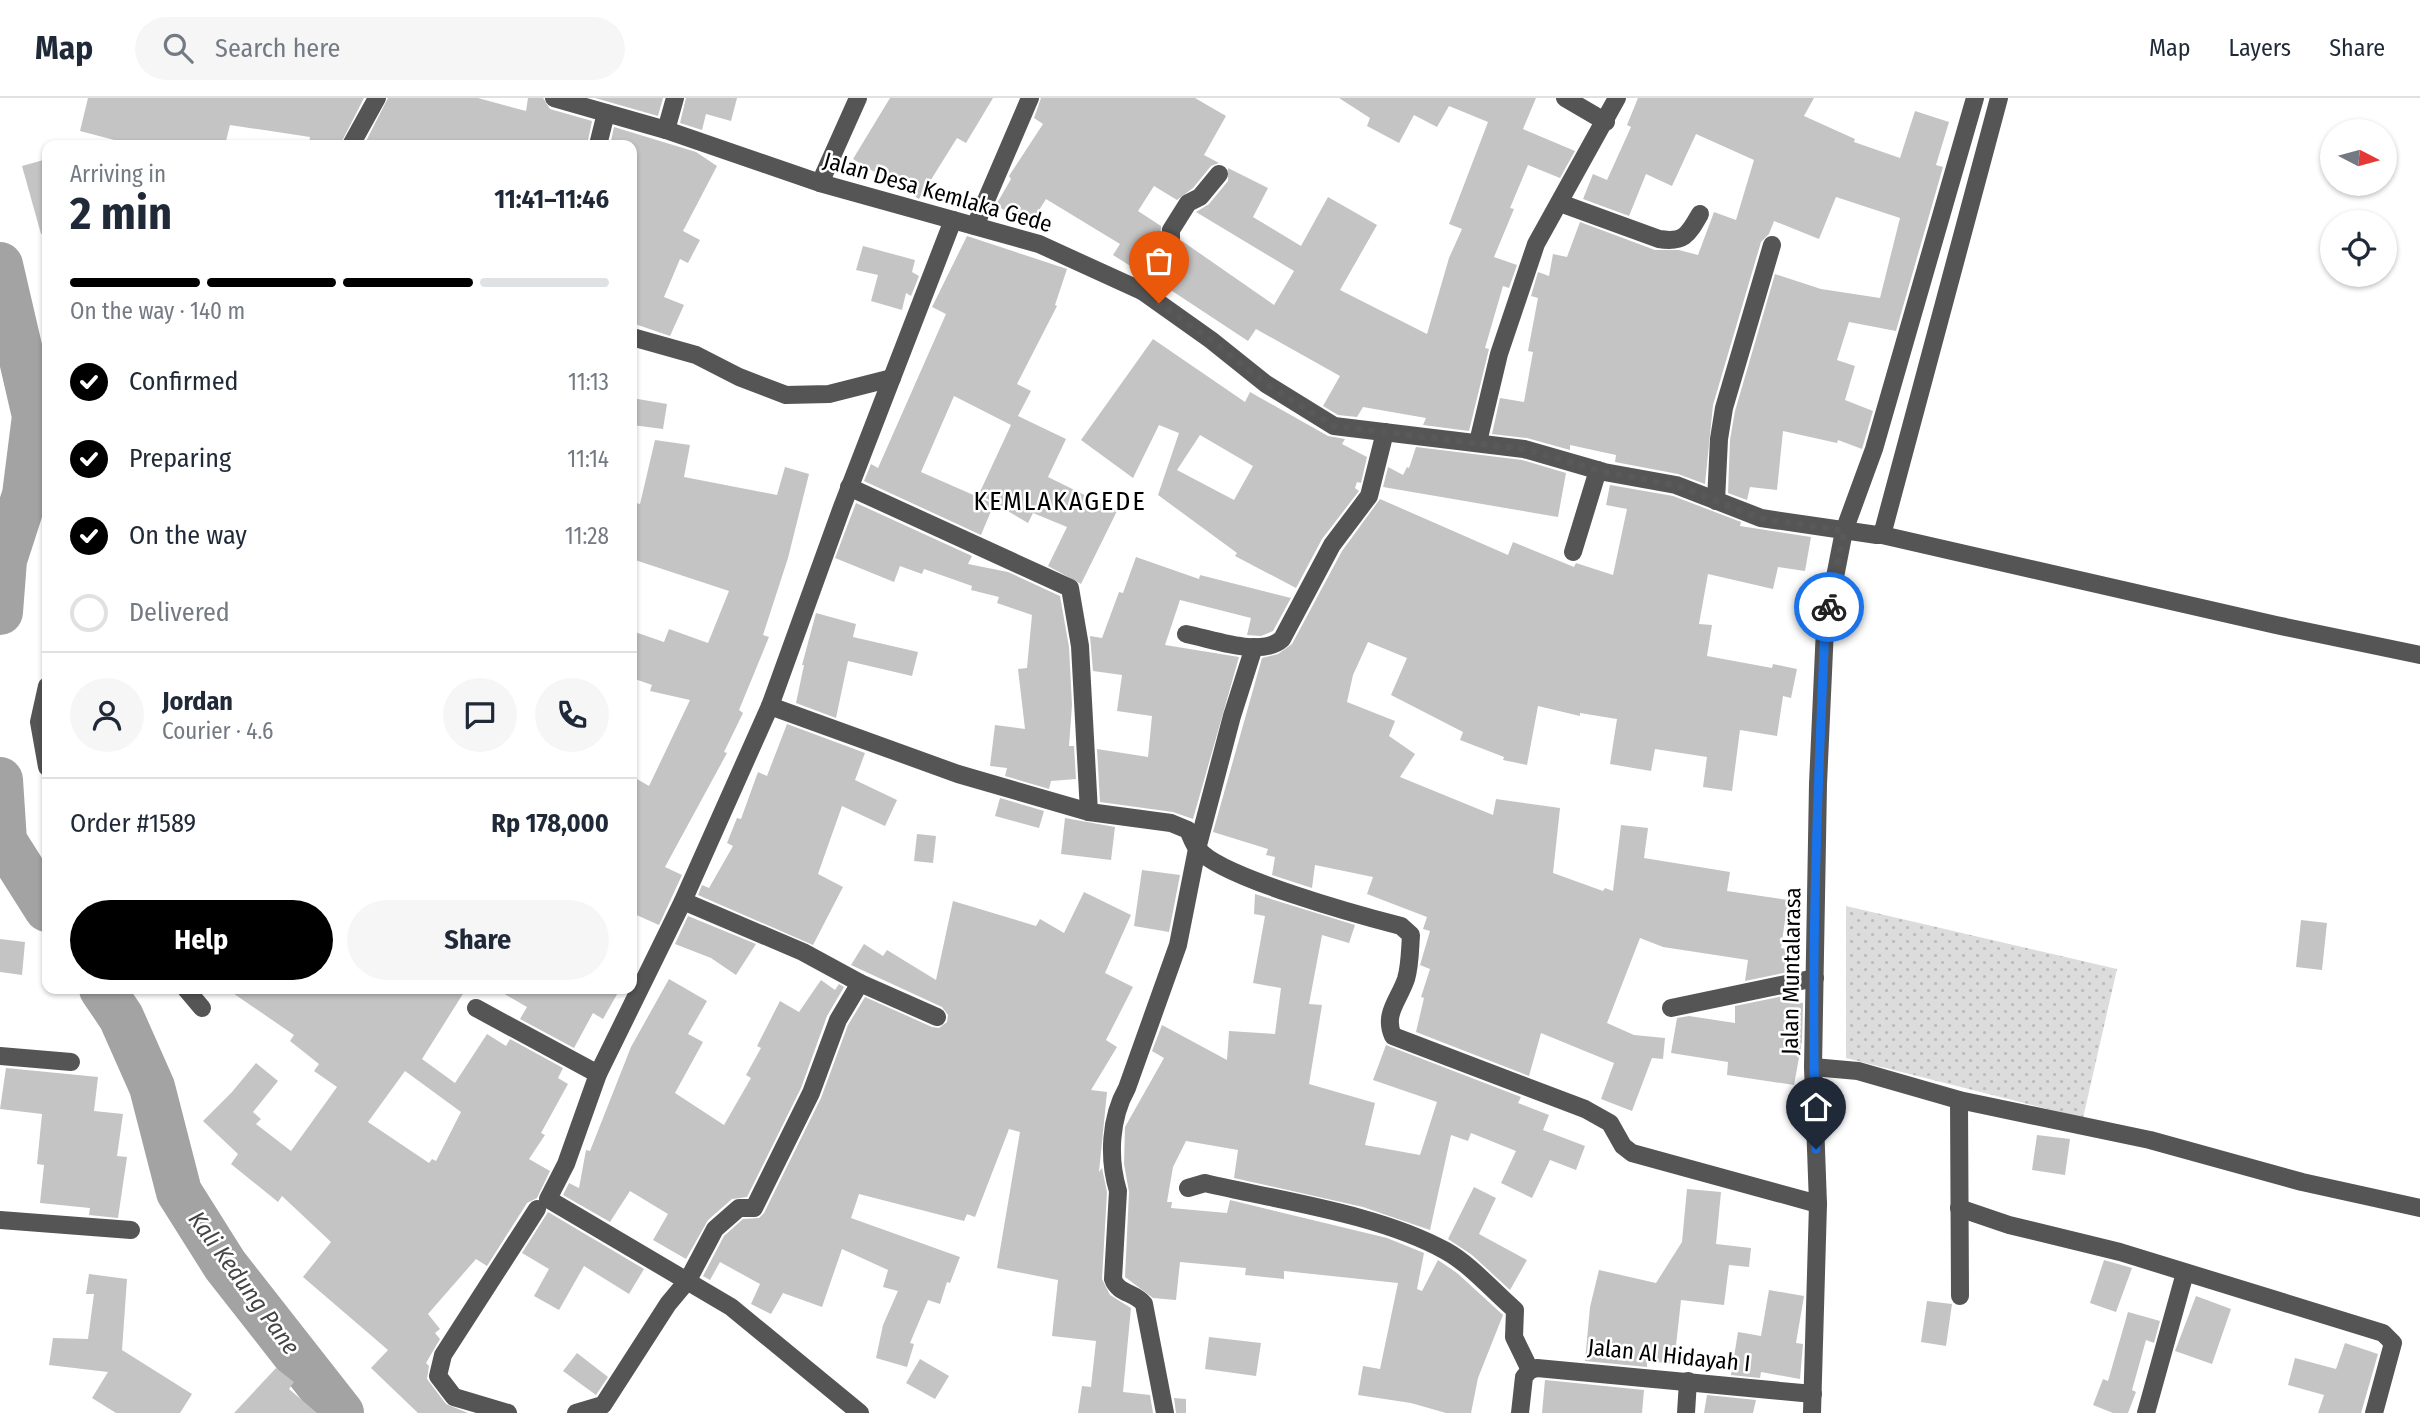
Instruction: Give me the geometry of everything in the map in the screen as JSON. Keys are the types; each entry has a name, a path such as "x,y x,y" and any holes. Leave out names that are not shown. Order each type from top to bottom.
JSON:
{"street":[{"path":"354,140 377,98"},
{"name":"Jalan Desa Kemlaka Gede","path":"554,98 666,130 820,183 1039,244 1142,291 1303,409 1334,426 1524,449 1598,470 1676,485 1760,518 1877,534 2420,655"},
{"path":"666,130 675,98"},
{"path":"820,183 858,98"},
{"path":"975,226 1030,98"},
{"path":"1565,98 1606,122"},
{"path":"1478,442 1499,354 1535,244 1606,122 1617,98"},
{"path":"1877,534 1979,125 1975,98"},
{"path":"1979,125 1999,98"},
{"path":"599,140 606,113"},
{"name":"Jalan Muntalarasa","path":"1812,1413 1818,1204 1815,978 1818,784 1825,628 1847,531 1979,125"},
{"path":"1142,291 1171,243 1171,232 1188,204 1200,197 1219,174"},
{"path":"1560,203 1659,239 1675,242 1687,236 1700,214"},
{"path":"860,1413 731,1307 548,1199 566,1164 598,1074 683,901 770,706 849,487 953,220"},
{"path":"1716,501 1719,439 1724,408 1772,245"},
{"path":"637,339 696,355 738,377 786,395 829,394 892,378"},
{"path":"1186,634 1254,647 1274,646 1282,639 1332,545 1369,496 1385,432"},
{"path":"1573,552 1598,470"},
{"path":"849,487 1070,588 1080,646 1089,812"},
{"path":"1165,1413 1144,1304 1140,1299 1120,1290 1113,1279 1118,1191 1114,1178 1113,1123 1178,945 1197,849 1232,716 1254,647"},
{"path":"770,706 958,774 1089,812 1171,823 1188,830 1197,849 1207,858 1257,882 1407,929 1411,935 1406,979 1390,1015 1393,1036 1585,1109 1610,1123 1623,1146 1632,1153 1818,1204"},
{"path":"42,711 39,722 42,739"},
{"path":"683,901 803,952 860,983 937,1017"},
{"path":"1671,1008 1815,978"},
{"path":"576,1413 603,1405 668,1304 688,1280 715,1229 738,1208 754,1208 811,1093 838,1020 860,983"},
{"path":"190,994 202,1009"},
{"path":"476,1008 598,1074"},
{"path":"0,1056 71,1062"},
{"path":"1816,1067 1846,1069 1959,1100 2150,1140 2302,1182 2420,1208"},
{"path":"1959,1100 1960,1296"},
{"path":"1188,1188 1205,1183 1362,1220 1405,1232 1449,1252 1516,1310 1514,1337 1527,1373 1520,1413"},
{"path":"1959,1208 2383,1334 2393,1343 2374,1413"},
{"path":"508,1413 454,1397 438,1376 443,1355 537,1209"},
{"path":"0,1220 131,1230"},
{"path":"2146,1413 2185,1273"},
{"name":"Jalan Al Hidayah I","path":"1527,1373 1581,1370 1813,1394"},
{"path":"1686,1413 1688,1381"}],"shaded area":[{"path":"1846,906 2117,969 2083,1118 1846,1058"}],"building":[{"path":"88,98 364,98 343,140 310,140 310,137 230,125 226,140 114,140 80,131"},
{"path":"388,98 478,98 526,111 528,98 543,98 550,109 592,121 588,140 367,140"},
{"path":"595,98 663,98 658,116"},
{"path":"686,98 737,98 731,121 706,114 702,130 680,123"},
{"path":"890,98 993,98 966,143 957,138 919,199 853,159"},
{"path":"1041,98 1195,98 1226,116 1204,155 1219,163 1211,166 1193,188 1177,200 1154,186 1138,211 1161,226 1160,240 1140,272 1113,255 1120,244 1046,199 1029,226 996,205 1011,179 1009,176 1043,124 1034,118"},
{"path":"1339,98 1536,98 1523,129 1575,151 1560,178 1528,165 1510,208 1514,209 1494,257 1517,265 1509,288 1503,286 1485,348 1489,349 1469,431 1423,425 1426,418 1363,407 1357,417 1338,415 1323,406 1340,376 1256,329 1248,341 1160,283 1182,241 1274,305 1294,271 1196,212 1209,204 1228,181 1228,168 1268,188 1253,217 1301,246 1328,197 1377,225 1340,290 1427,334 1449,258 1462,229 1449,224 1488,122 1449,106 1437,127 1414,115 1399,143 1367,126 1370,118"},
{"path":"1638,98 1814,98 1804,116 1855,139 1854,142 1900,158 1915,111 1949,122 1936,165 1943,167 1896,331 1849,322 1837,360 1855,366 1845,400 1873,411 1862,449 1838,440 1837,443 1783,431 1777,490 1750,487 1747,500 1728,493 1730,440 1735,411 1775,274 1821,289 1880,298 1900,218 1836,197 1819,239 1774,221 1769,234 1761,242 1713,405 1705,484 1678,474 1615,462 1616,455 1570,445 1570,450 1527,438 1492,434 1500,398 1524,402 1533,352 1528,351 1538,298 1531,296 1538,272 1549,276 1553,254 1567,257 1580,222 1655,250 1679,250 1698,255 1714,212 1736,220 1754,160 1696,134 1672,186 1646,174 1629,216 1583,199 1593,174 1607,180 1631,127 1627,125"},
{"path":"614,127 696,152 717,166 683,231 700,240 688,263 680,259 664,297 684,305 670,336 637,325 637,140 611,140"},
{"path":"42,160 42,234 41,234 22,166"},
{"path":"967,236 1067,269 1055,305 1057,306 1017,384 1031,391 1018,416 1066,439 1048,477 1117,511 1081,584 1048,566 1067,527 1033,513 1028,523 979,494 1011,425 954,396 921,472 994,504 981,535 864,481 871,464 878,468 946,314 932,307"},
{"path":"863,246 915,260 912,272 919,276 911,296 906,293 902,310 871,301 878,275 856,270"},
{"path":"1153,339 1245,402 1250,392 1328,436 1345,439 1342,444 1367,457 1361,483 1357,482 1355,488 1359,491 1322,539 1296,588 1235,556 1237,553 1158,495 1179,433 1159,425 1133,478 1081,440","holes":["1200,435 1253,466 1234,500 1177,470"]},
{"path":"637,399 667,404 663,429 637,426"},
{"path":"655,440 690,445 684,477 777,495 785,467 809,474 788,558 763,635 769,637 739,710 743,713 724,752 727,753 665,867 682,875 659,925 637,915 637,779 649,786 690,700 650,691 652,685 637,680 637,633 664,642 669,629 708,643 729,591 637,561 637,503 640,504"},
{"path":"1416,447 1522,460 1566,473 1558,517 1383,487 1388,467 1403,475 1407,467 1409,468"},
{"path":"1610,485 1673,496 1741,522 1740,526 1811,537 1805,571 1778,567 1773,589 1708,574 1699,624 1712,625 1707,656 1772,668 1773,664 1797,669 1791,698 1783,696 1777,736 1740,730 1732,791 1703,787 1707,757 1655,749 1651,771 1610,764 1617,719 1580,713 1580,716 1538,706 1527,765 1503,760 1504,757 1460,740 1463,732 1391,695 1407,658 1368,642 1353,675 1347,702 1395,721 1389,736 1415,754 1400,777 1493,815 1496,799 1560,808 1553,873 1603,891 1605,888 1613,891 1621,825 1648,828 1644,858 1730,872 1727,891 1788,900 1781,948 1791,949 1788,972 1745,981 1748,960 1663,947 1640,938 1607,1023 1634,1035 1665,1038 1663,1059 1652,1058 1632,1111 1601,1099 1614,1063 1541,1033 1529,1076 1416,1032 1424,998 1421,997 1430,969 1420,965 1430,931 1423,929 1427,917 1367,894 1373,877 1315,865 1312,888 1272,875 1275,857 1266,855 1268,849 1213,832 1262,658 1278,654 1292,644 1342,551 1380,499 1508,555 1513,542 1574,567 1576,563 1613,575 1627,509 1606,505"},
{"path":"856,503 972,556 968,564 1008,572 1060,596 1069,647 1072,705 1069,746 1074,746 1076,779 1051,781 1049,789 1005,776 1007,768 990,766 995,725 1025,729 1018,669 1027,668 1032,615 997,603 999,597 971,590 972,586 924,569 922,574 900,566 894,582 835,558"},
{"path":"1136,557 1199,579 1200,575 1291,598 1273,631 1261,636 1247,635 1251,618 1180,600 1165,645 1239,657 1193,819 1173,812 1100,802 1097,749 1148,757 1152,716 1117,711 1122,675 1093,671 1090,636 1102,638 1119,592 1123,593"},
{"path":"816,613 856,624 853,637 918,652 912,676 848,661 836,718 796,703 802,665"},
{"path":"787,724 865,753 855,780 897,800 885,826 842,806 818,874 843,887 813,945 698,895 702,885 709,888 733,846 727,843 737,818 741,819 758,772 767,776"},
{"path":"1000,798 1044,811 1039,828 995,816"},
{"path":"1065,818 1115,827 1111,860 1061,854"},
{"path":"917,834 936,836 933,863 914,861"},
{"path":"1142,870 1180,875 1169,932 1134,926"},
{"path":"1084,892 1131,915 1105,973 1133,987 1106,1040 1117,1047 1091,1090 1107,1092 1099,1172 1102,1168 1107,1192 1102,1279 1110,1295 1131,1308 1123,1392 1150,1395 1153,1413 1078,1413 1082,1386 1091,1387 1096,1341 1052,1336 1058,1280 997,1268 1020,1132 1009,1129 975,1217 967,1214 964,1221 859,1194 851,1218 960,1257 950,1283 947,1282 940,1304 928,1300 910,1343 914,1344 907,1367 876,1358 883,1325 898,1291 883,1287 888,1270 842,1249 822,1307 783,1293 771,1314 751,1304 760,1284 720,1262 710,1280 703,1276 724,1236 743,1219 759,1218 764,1213 821,1098 848,1025 865,997 932,1027 939,1028 947,1022 948,1015 942,1007 851,965 864,944 883,956 887,950 936,980 953,901 1036,926 1040,919 1064,933"},
{"path":"1255,894 1355,925 1349,943 1322,935 1309,1004 1322,1005 1309,1084 1375,1103 1365,1145 1420,1155 1437,1102 1373,1080 1386,1045 1521,1097 1518,1103 1549,1115 1543,1130 1585,1146 1576,1170 1550,1160 1532,1198 1501,1183 1516,1151 1471,1133 1468,1141 1451,1135 1430,1230 1363,1207 1234,1178 1238,1150 1186,1141 1173,1167 1167,1202 1172,1202 1171,1208 1227,1213 1230,1200 1387,1238 1424,1253 1417,1289 1422,1291 1438,1260 1457,1273 1503,1315 1478,1378 1471,1413 1446,1413 1411,1403 1358,1395 1363,1366 1380,1369 1398,1283 1284,1271 1284,1279 1245,1275 1246,1268 1180,1262 1176,1300 1153,1298 1125,1277 1129,1192 1124,1164 1125,1127 1164,1058 1152,1051 1162,1025 1227,1060 1229,1031 1275,1034 1281,988 1253,983 1265,916 1254,914"},
{"path":"688,916 756,944 736,975 711,958 675,944"},
{"path":"2301,920 2327,923 2322,970 2296,967"},
{"path":"0,939 25,942 22,975 0,972"},
{"path":"669,979 707,1001 688,1034 703,1042 675,1093 724,1125 751,1078 746,1075 761,1048 757,1046 780,1001 799,1012 821,980 835,990 839,984 844,987 827,1016 801,1088 747,1197 732,1199 708,1220 686,1259 653,1240 668,1214 630,1191 610,1222 563,1195 569,1183 579,1188 586,1150 590,1151 631,1047"},
{"path":"234,994 463,994 422,1059 455,1083 487,1034 506,1046 510,1039 563,1068 558,1078 568,1084 541,1133 545,1135 529,1159 550,1171 537,1198 527,1203 487,1266 476,1259 428,1314 440,1329 435,1333 440,1339 426,1363 429,1366 427,1379 446,1404 468,1413 418,1413 371,1368 388,1350 303,1277 331,1242 282,1196 278,1202 231,1164 238,1154 203,1121 256,1063 278,1081 253,1112 261,1119 256,1124 291,1151 337,1087 314,1071 319,1064 290,1041 294,1035","holes":["405,1071 461,1112 436,1161 432,1159 429,1163 368,1122"]},
{"path":"505,994 617,994 603,1019 593,1013 574,1048 520,1019 527,1007"},
{"path":"1784,996 1784,1001 1803,1003 1802,1041 1794,1085 1727,1075 1728,1062 1671,1053 1677,1018 1689,1016 1735,1023 1735,1006"},
{"path":"6,1068 98,1077 94,1111 123,1114 117,1156 127,1157 118,1218 89,1215 90,1208 40,1203 44,1165 37,1164 42,1114 0,1109"},
{"path":"2037,1135 2070,1139 2065,1175 2032,1170"},
{"path":"1474,1187 1496,1198 1479,1234 1527,1260 1510,1290 1472,1255 1448,1239"},
{"path":"1687,1189 1721,1192 1716,1244 1751,1248 1749,1267 1729,1265 1724,1305 1681,1300 1674,1364 1647,1361 1647,1367 1585,1361 1590,1307 1599,1270 1656,1283 1682,1242"},
{"path":"548,1212 644,1269 629,1294 584,1266 559,1310 534,1296 549,1269 522,1253"},
{"path":"2104,1260 2132,1268 2116,1312 2090,1303"},
{"path":"89,1274 127,1279 122,1350 192,1394 180,1413 116,1413 92,1398 108,1372 49,1365 53,1338 88,1339 94,1294 86,1294"},
{"path":"1769,1290 1804,1296 1796,1343 1803,1344 1800,1379 1761,1372 1760,1378 1731,1375 1738,1332 1761,1336"},
{"path":"2196,1296 2231,1309 2212,1364 2175,1351"},
{"path":"1927,1301 1952,1304 1946,1346 1921,1342"},
{"path":"2128,1312 2160,1321 2154,1343 2146,1340 2132,1390 2136,1392 2128,1413 2113,1413 2093,1405 2103,1379 2108,1381"},
{"path":"1209,1337 1261,1343 1256,1376 1205,1369"},
{"path":"2345,1343 2378,1354 2361,1413 2318,1413 2324,1395 2288,1385 2295,1358 2336,1369"},
{"path":"577,1353 608,1377 596,1395 563,1371"},
{"path":"920,1359 949,1376 935,1399 906,1383"},
{"path":"276,1368 294,1382 289,1389 317,1413 234,1413"},
{"path":"1545,1380 1644,1390 1642,1413 1542,1413"},
{"path":"1707,1395 1756,1400 1753,1413 1704,1413"},
{"path":"1174,1398 1186,1399 1186,1413 1176,1413"}],"waterway":[{"name":"Kali Kedung Pane","path":"0,265 35,416 25,495 4,560 0,612"},
{"name":"Kali Kedung Pane","path":"0,780 4,841 42,901"},
{"name":"Kali Kedung Pane","path":"105,994 121,1017 152,1087 179,1192 225,1265 341,1413"}],"way so far":[{"path":"1159,303 1266,384 1334,426 1524,449 1604,472 1676,485 1760,518 1844,531 1829,607"}],"district":[{"name":"KEMLAKAGEDE","path":"1060,501"}],"route":[{"path":"1816,1149 1813,1067 1818,784 1825,628 1829,607"}]}
